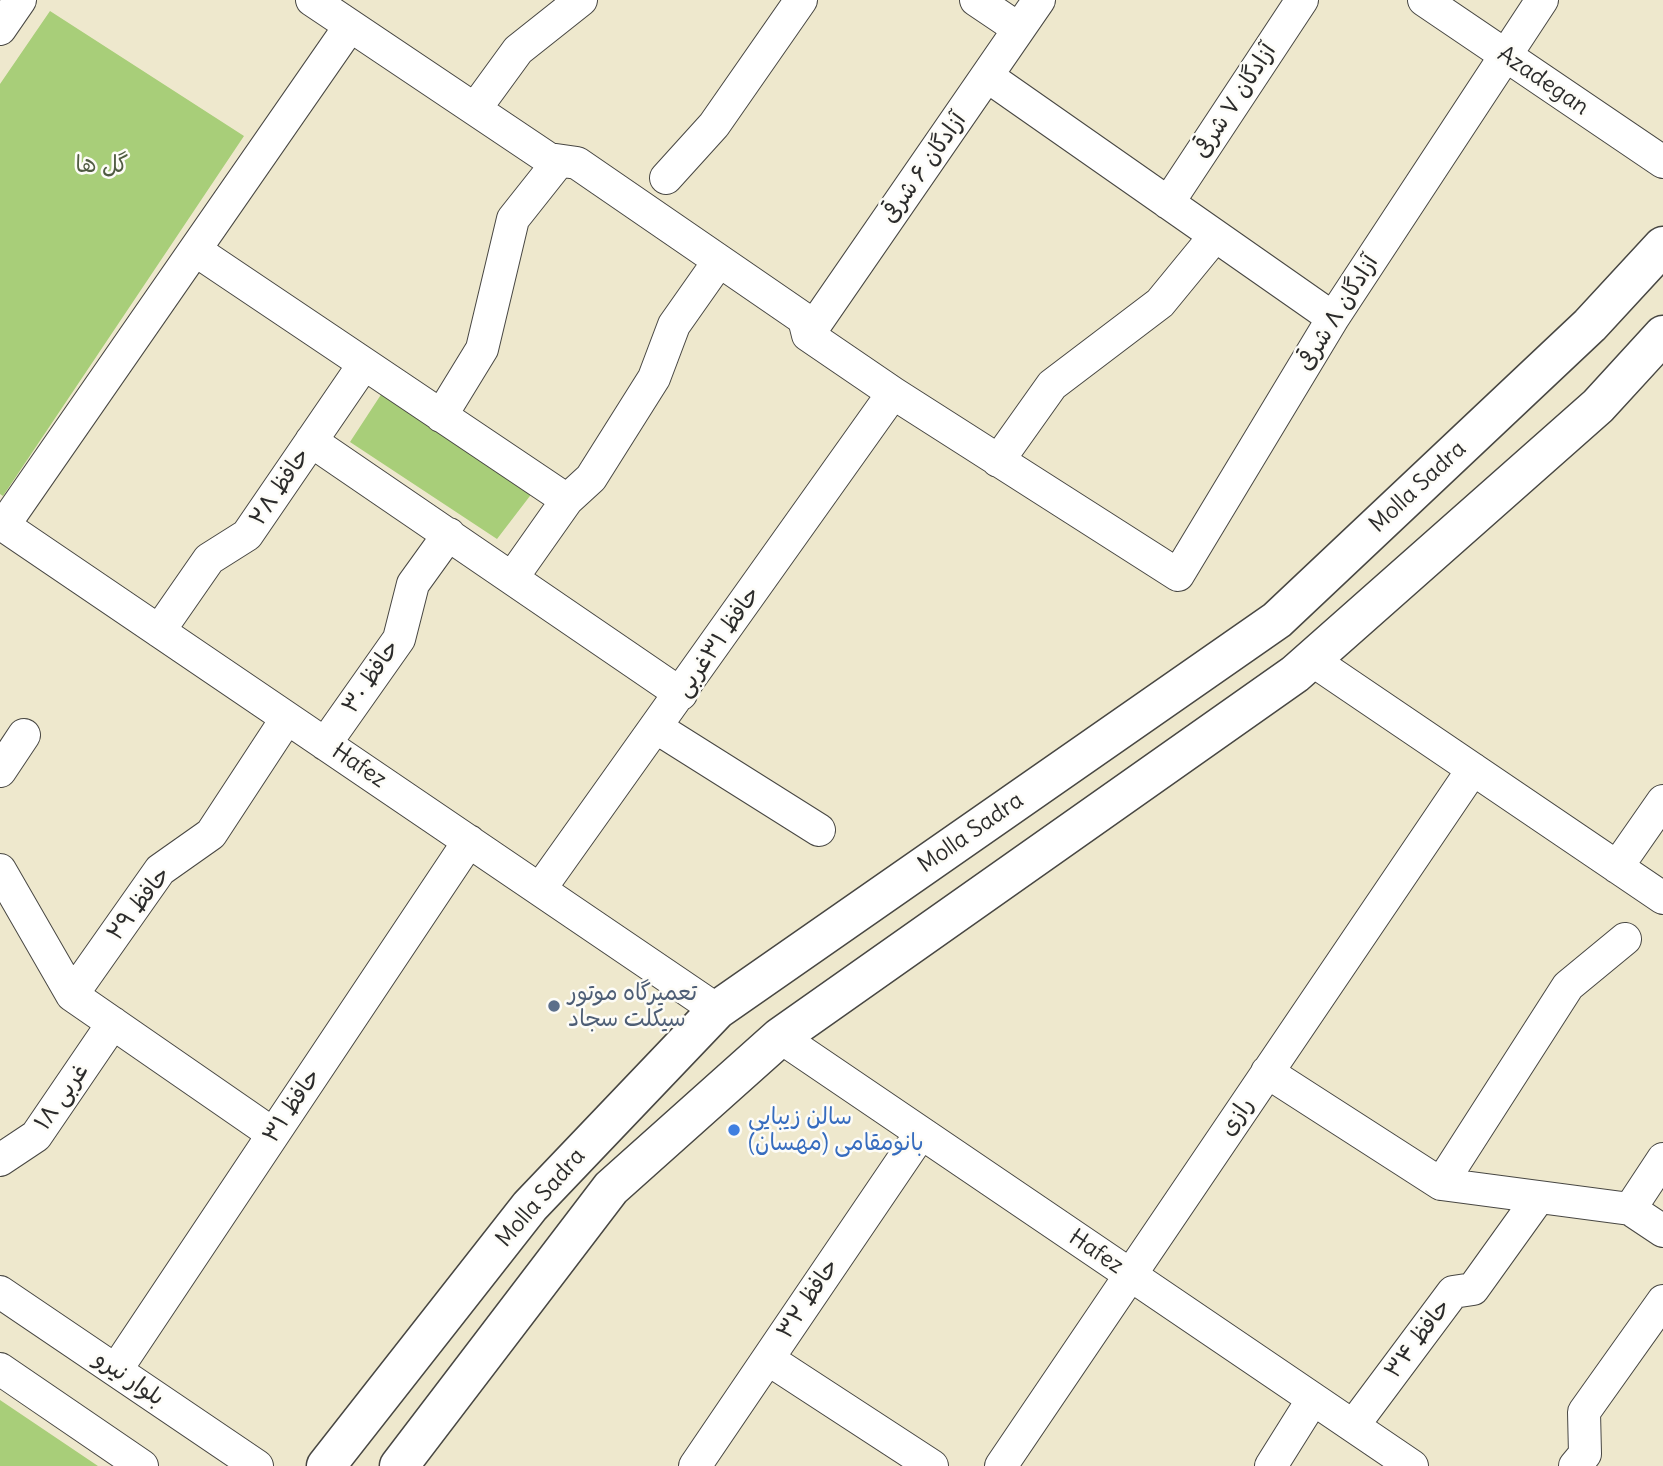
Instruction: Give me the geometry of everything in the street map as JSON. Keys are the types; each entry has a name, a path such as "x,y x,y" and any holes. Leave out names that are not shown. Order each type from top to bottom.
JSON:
{"main road":[{"name":"Molla Sadra","path":"326,1466 530,1206 718,1010 1277,620 1590,325 1663,246"},
{"name":"Molla Sadra","path":"399,1466 611,1188 780,1037 1312,660 1598,406 1663,335"}],"street":[{"path":"0,29 20,0"},
{"path":"313,0 549,159 577,163 804,319 808,335 998,461 1052,385 1160,303 1215,236"},
{"path":"475,109 518,50 581,0"},
{"path":"666,178 714,125 802,0"},
{"path":"976,0 1019,29"},
{"name":"آزادگان ۶ شرقی","path":"808,335 1039,0"},
{"name":"آزادگان ۷ شرقی","path":"1168,203 1302,0"},
{"name":"Azadegan","path":"1424,0 1663,162"},
{"name":"آزادگان ۸ شرقی","path":"998,461 1178,575 1333,318 1542,0"},
{"path":"2,524 350,26"},
{"path":"987,76 1333,318"},
{"path":"441,415 482,349 513,219 559,160"},
{"path":"195,250 567,500"},
{"path":"512,578 567,500 592,478 654,378 674,325 719,261"},
{"name":"حافظ ۲۸","path":"159,631 209,559 247,535 364,364"},
{"name":"حافظ ۳۱غربی","path":"540,889 893,393"},
{"path":"311,441 681,694"},
{"name":"Hafez","path":"2,524 718,1010"},
{"name":"حافظ ۳۰","path":"325,744 399,639 413,584 449,534"},
{"path":"1312,660 1663,898"},
{"name":"حافظ ۲۹","path":"72,995 160,870 211,834 287,718"},
{"path":"657,728 819,830"},
{"path":"0,771 24,735"},
{"name":"رازی","path":"1001,1466 1473,769"},
{"path":"1617,867 1663,801"},
{"name":"حافظ ۳۱","path":"116,1370 469,841"},
{"path":"0,870 72,995 273,1134"},
{"path":"1441,1184 1568,986 1625,939"},
{"name":"۱۸ غربی","path":"0,1160 36,1136 113,1023"},
{"name":"Hafez","path":"780,1037 1412,1466"},
{"path":"1267,1072 1441,1184 1630,1209 1663,1231"},
{"name":"حافظ ۳۲","path":"695,1466 921,1133"},
{"path":"1630,1209 1663,1159"},
{"name":"حافظ ۳۴","path":"1353,1426 1453,1292 1473,1289 1539,1197"},
{"name":"بلوار نیرو","path":"0,1292 257,1466"},
{"path":"1576,1466 1585,1454 1584,1412 1663,1301"},
{"path":"768,1359 932,1466"},
{"path":"0,1369 142,1466"},
{"path":"1271,1466 1313,1399"}],"green space":[{"name":"گل ها","path":"50,11 244,136 3,496 0,494 0,84"},
{"path":"384,390 533,492 497,539 350,442"},
{"path":"0,1400 98,1466 0,1466"}],"place":[{"name":"تعمیرگاه موتور سیکلت سجاد","path":"554,1006"},
{"name":"سالن زیبایی بانومقامی (مهسان)","path":"734,1130"}]}
